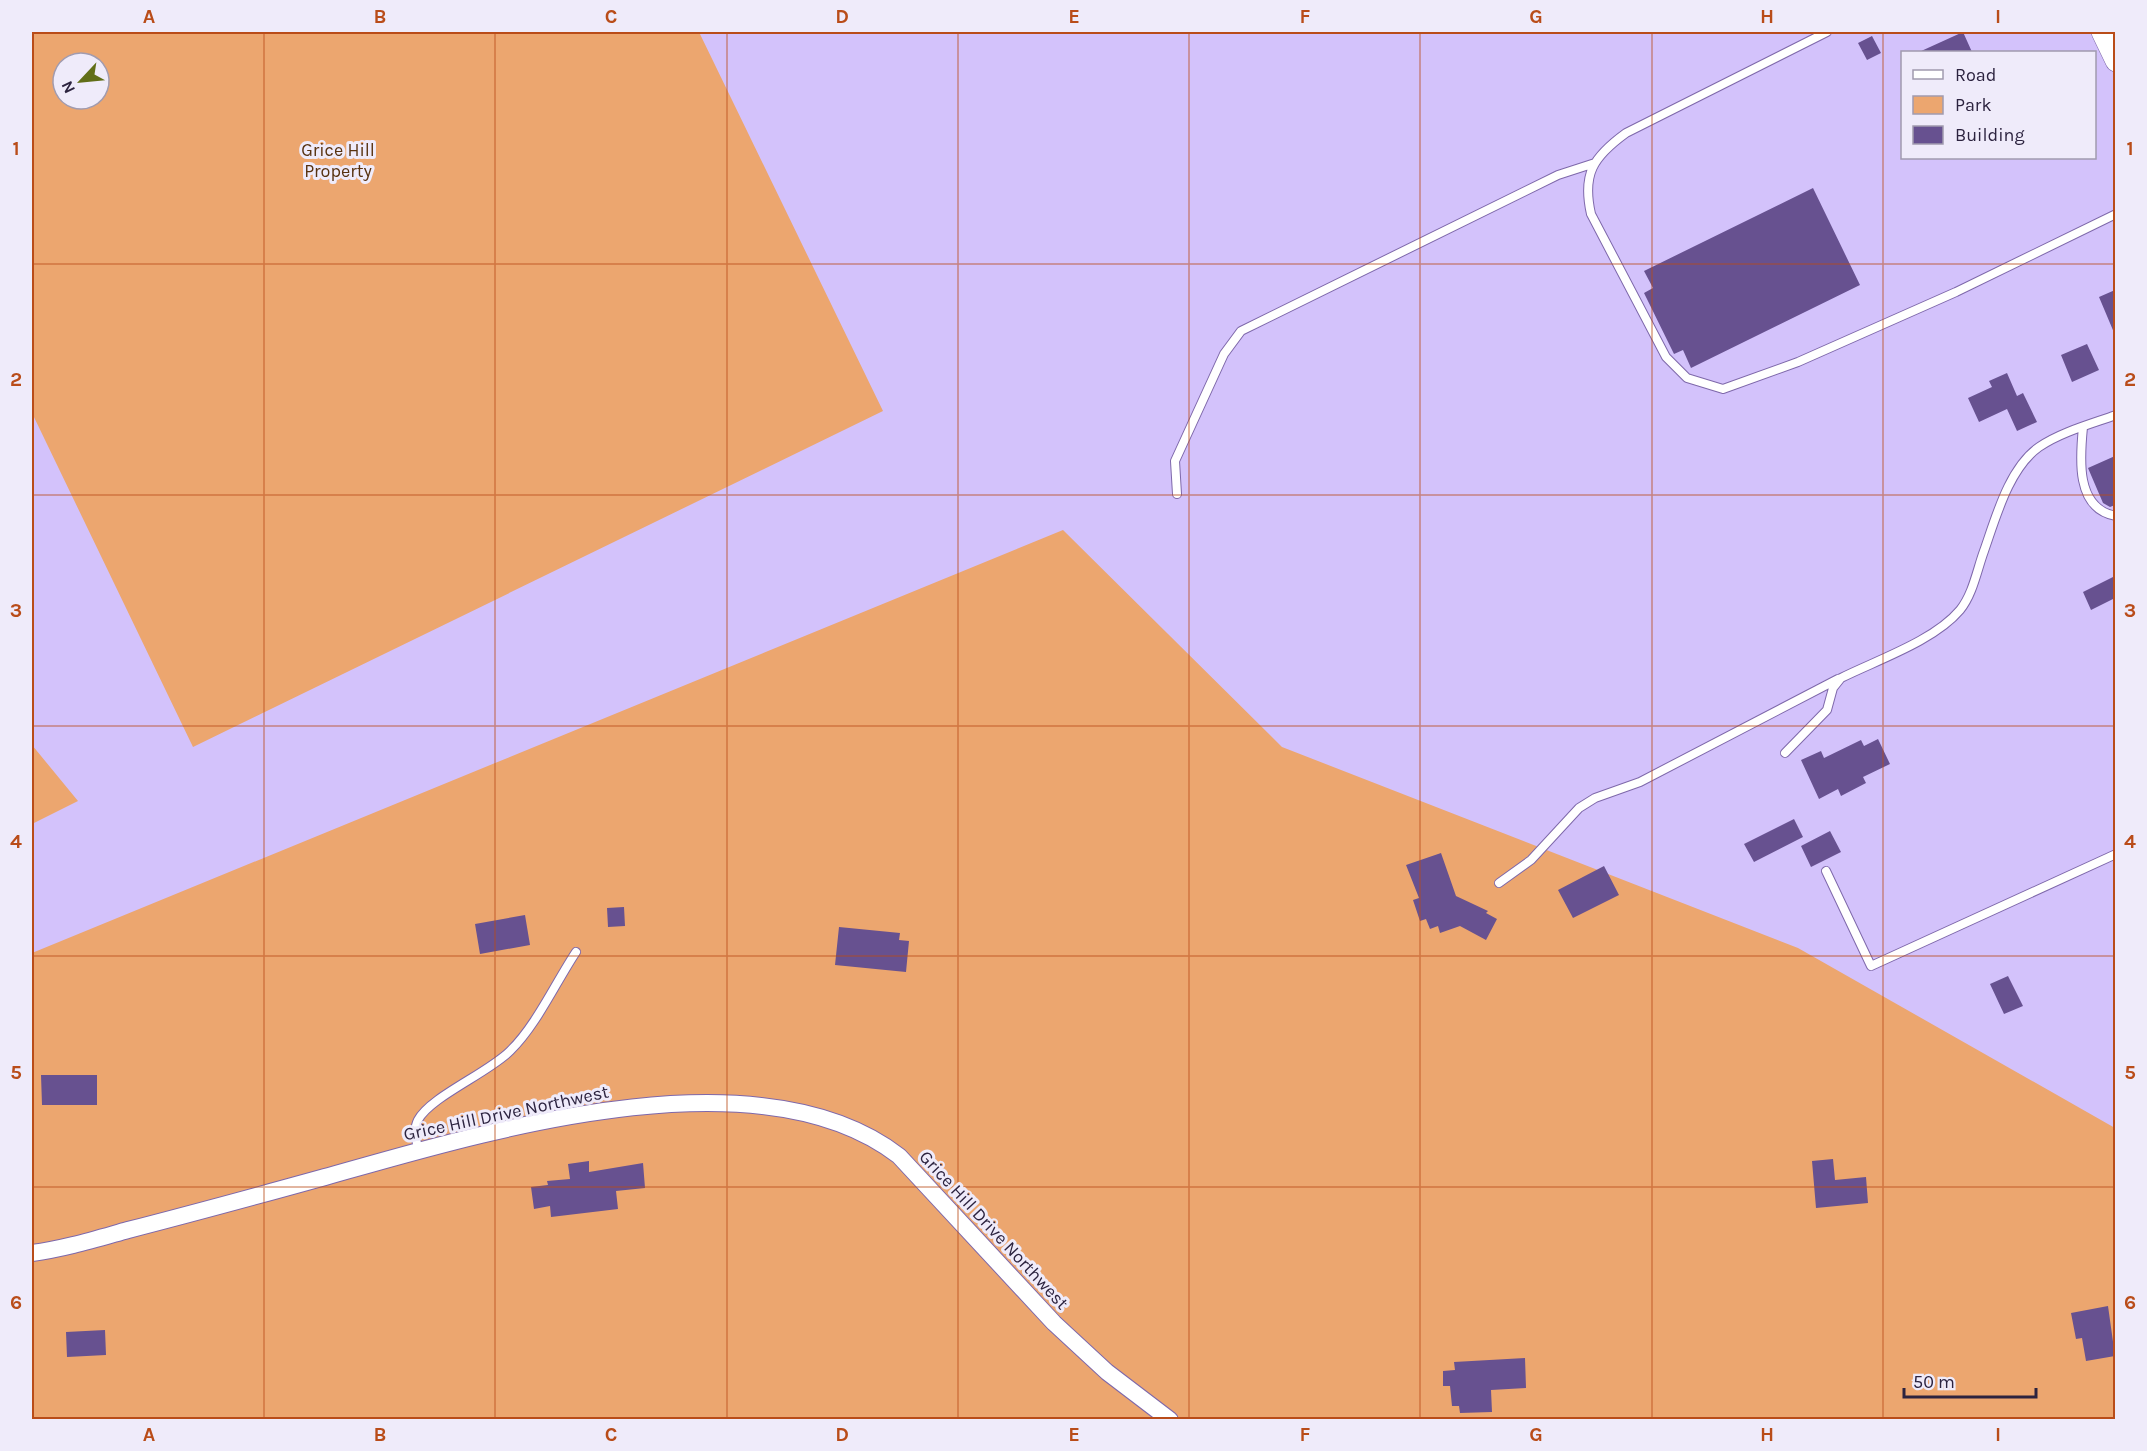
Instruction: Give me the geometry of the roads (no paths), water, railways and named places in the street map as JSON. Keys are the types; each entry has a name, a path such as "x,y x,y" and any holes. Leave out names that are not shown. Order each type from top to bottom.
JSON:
{"street":[{"path":"2103,32 2115,61"},
{"name":"Grice Hill Drive Northwest","path":"32,1253 136,1228 419,1151 558,1119 673,1105 737,1104 786,1108 834,1121 881,1142 899,1156 1054,1323 1107,1372 1170,1419"}],"lane":[{"path":"1827,32 1626,133 1611,144 1595,163 1585,191 1590,214 1666,357 1687,378 1723,389 1798,362 1956,292 2115,214"},
{"path":"1177,494 1175,460 1224,354 1241,331 1558,175 1595,163"},
{"path":"1499,883 1531,860 1579,807 1650,777 1930,634 1947,623 1961,608 1970,590 1993,524 2012,481 2026,458 2051,440 2115,415"},
{"path":"2083,428 2079,472 2090,498 2106,514 2115,516"},
{"path":"1785,753 1827,710 1833,688 1841,678"},
{"path":"1826,871 1871,966 2115,854"},
{"path":"419,1151 415,1138 417,1120 429,1107 488,1070 512,1050 576,952"}],"park label":[{"name":"Grice Hill Property","path":"338,160"}]}
